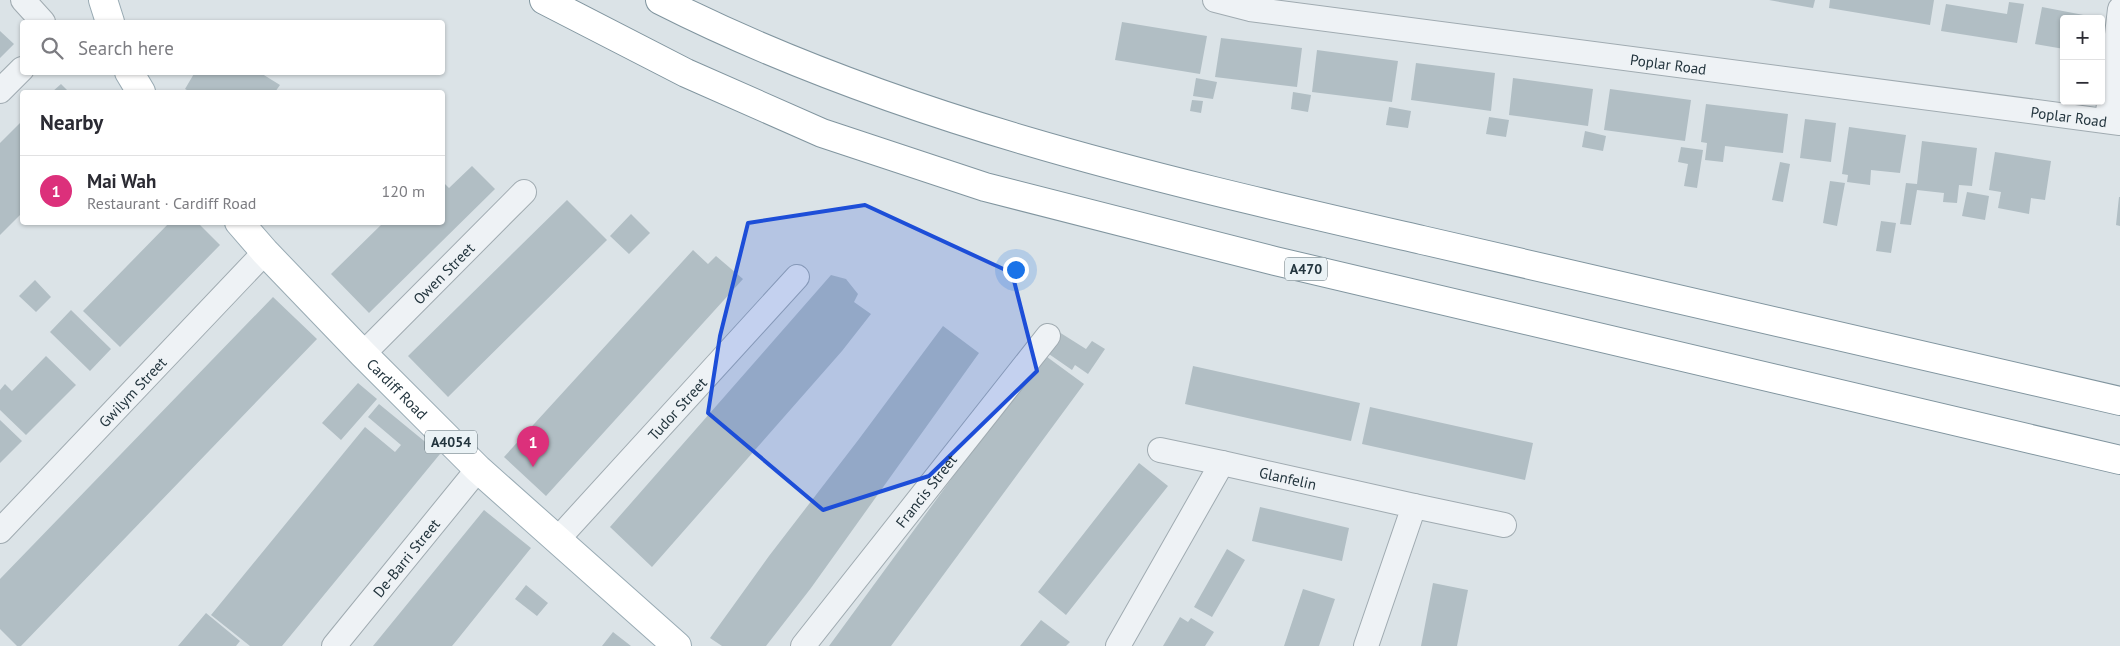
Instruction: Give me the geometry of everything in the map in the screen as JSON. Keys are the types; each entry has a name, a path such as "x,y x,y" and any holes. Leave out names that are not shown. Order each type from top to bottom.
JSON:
{"main road":[{"path":"103,0 109,20"},
{"name":"A470","path":"544,0 686,73 822,132 985,187 1274,261 2108,457"},
{"path":"660,0 697,19 824,74 982,128 1192,186 2112,399"},
{"path":"130,75 140,90"},
{"name":"Cardiff Road","path":"242,225 363,354 478,469 677,646"}],"street":[{"path":"23,0 41,20"},
{"name":"Poplar Road","path":"1215,0 1250,9 2114,122"},
{"path":"2114,122 2120,9"},
{"path":"0,91 20,71"},
{"name":"Owen Street","path":"363,354 524,192"},
{"name":"Gwilym Street","path":"0,531 265,252"},
{"name":"Tudor Street","path":"557,540 797,277"},
{"name":"Francis Street","path":"803,646 1048,336"},
{"name":"Glanfelin","path":"1160,450 1504,524"},
{"path":"1118,646 1222,463"},
{"name":"De-Barri Street","path":"334,646 478,469"},
{"path":"1366,646 1414,506"}],"highlighted area":[{"path":"865,205 1012,273 1037,371 929,476 823,510 708,413 720,336 748,223"}],"building":[{"path":"1769,0 1815,0 1813,8"},
{"path":"1830,0 1934,0 1930,25 1829,8"},
{"path":"2009,2 2024,4 2017,43 1941,31 1946,4 2007,14"},
{"path":"2042,7 2084,15 2060,15 2060,48 2035,44"},
{"path":"1122,22 1207,36 1200,74 1115,60"},
{"path":"0,31 14,44 0,58"},
{"path":"1221,38 1302,48 1297,87 1215,77"},
{"path":"1317,50 1398,61 1392,102 1312,92"},
{"path":"1416,63 1495,73 1491,111 1411,100"},
{"path":"193,75 264,75 280,85 276,90 185,89"},
{"path":"1196,78 1217,82 1213,99 1193,96"},
{"path":"1513,78 1593,89 1588,126 1509,115"},
{"path":"61,84 67,90 54,90"},
{"path":"1610,89 1691,100 1685,141 1604,130"},
{"path":"1293,92 1311,95 1308,112 1291,109"},
{"path":"1192,100 1203,101 1201,113 1190,111"},
{"path":"1706,104 1788,114 1783,153 1725,146 1723,162 1705,160 1707,143 1701,142"},
{"path":"1389,107 1411,111 1408,128 1386,125"},
{"path":"1489,117 1509,120 1506,137 1486,134"},
{"path":"1805,119 1836,123 1831,162 1800,158"},
{"path":"20,123 20,215 0,235 0,143"},
{"path":"1849,127 1906,135 1900,173 1871,170 1870,185 1847,182 1848,175 1842,174"},
{"path":"1585,131 1606,136 1603,151 1582,147"},
{"path":"1922,141 1977,148 1972,186 1959,185 1957,203 1943,202 1944,193 1917,190 1911,225 1900,224 1906,183 1917,184"},
{"path":"1681,147 1703,150 1697,188 1684,186 1688,164 1678,162"},
{"path":"1995,152 2051,161 2045,200 2031,198 2029,214 1998,208 2001,192 1989,190"},
{"path":"1780,162 1790,164 1783,202 1772,200"},
{"path":"472,166 495,189 369,313 331,274 381,225 445,225 445,184 449,188"},
{"path":"1830,181 1845,183 1837,226 1823,223"},
{"path":"1967,192 1989,196 1985,220 1962,216"},
{"path":"2120,197 2120,226 2116,225"},
{"path":"567,200 607,240 448,397 408,356"},
{"path":"631,214 650,233 629,254 610,236"},
{"path":"1881,221 1896,223 1891,253 1876,251"},
{"path":"167,225 200,225 220,245 120,347 83,311"},
{"path":"693,250 708,264 716,256 743,279 546,496 504,457"},
{"path":"831,275 846,279 858,294 854,302 871,314 842,351 652,567 610,527"},
{"path":"35,280 51,297 36,312 19,296"},
{"path":"273,297 317,339 21,646 17,646 0,629 0,579"},
{"path":"71,310 111,349 90,371 50,332"},
{"path":"943,326 979,353 811,588 766,646 722,646 710,638 769,556"},
{"path":"1059,332 1086,349 1092,341 1105,349 1088,374 1075,365 1072,370 1046,352"},
{"path":"1043,354 1084,384 891,646 829,646"},
{"path":"46,356 76,385 26,435 0,410 0,390 5,384 12,391"},
{"path":"1193,366 1360,403 1351,441 1185,404"},
{"path":"358,383 377,399 341,440 322,423"},
{"path":"379,404 440,454 282,646 250,646 211,615 365,427 395,452 401,445 368,417"},
{"path":"1370,407 1533,443 1525,480 1362,444"},
{"path":"0,420 22,441 0,463"},
{"path":"1139,463 1168,486 1066,615 1038,592"},
{"path":"1260,507 1349,528 1342,561 1252,541"},
{"path":"484,510 531,548 457,640 452,646 373,646"},
{"path":"1227,549 1245,560 1212,617 1194,607"},
{"path":"1433,583 1468,590 1457,646 1421,646"},
{"path":"526,585 548,603 537,616 515,599"},
{"path":"1303,589 1335,599 1319,646 1284,646"},
{"path":"206,613 240,641 236,646 178,646"},
{"path":"1180,617 1188,622 1191,618 1214,632 1205,646 1163,646"},
{"path":"1041,620 1070,642 1066,646 1020,646"},
{"path":"613,632 631,646 602,646"}],"place":[{"name":"Mai Wah","path":"533,467"}]}
